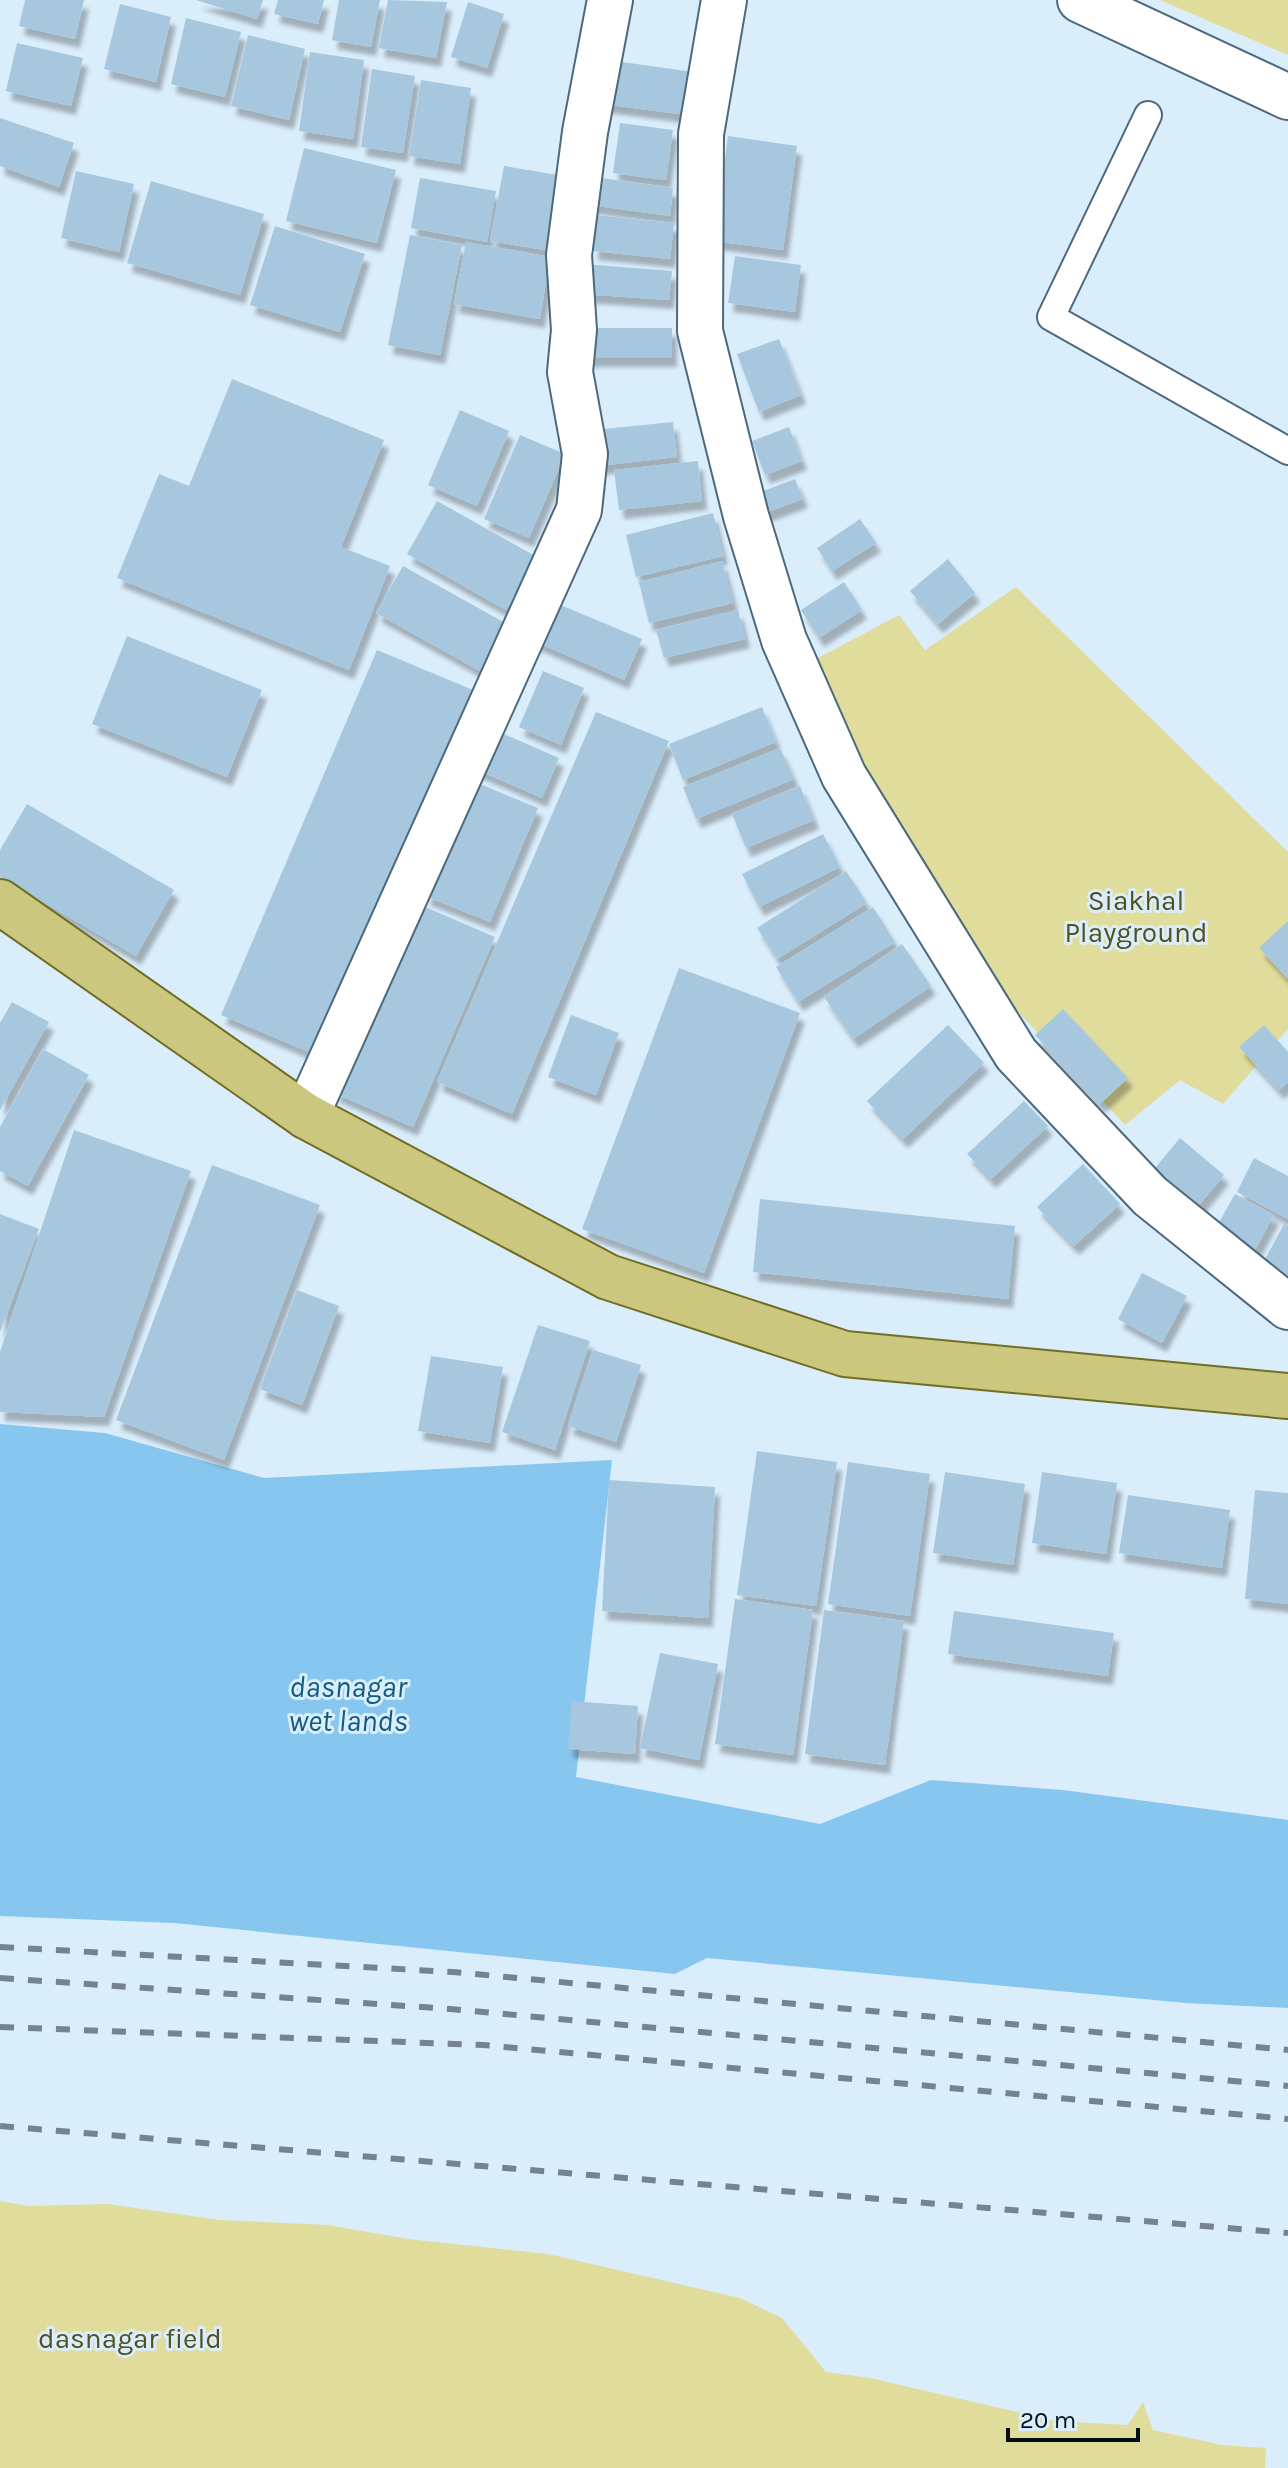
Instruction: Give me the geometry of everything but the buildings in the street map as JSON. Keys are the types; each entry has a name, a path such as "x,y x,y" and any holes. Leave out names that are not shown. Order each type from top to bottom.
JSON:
{"main road":[{"path":"0,902 306,1116 608,1277 845,1354 1288,1396"}],"street":[{"path":"306,1116 579,510 585,454 570,372 574,330 569,255 585,132 610,0"},
{"path":"724,0 701,134 700,331 746,516 784,640 844,776 1016,1054 1150,1196 1288,1307"},
{"path":"1080,0 1288,97"}],"lane":[{"path":"1148,115 1051,317 1288,451"}],"green space":[{"path":"1160,0 1288,0 1288,55"},
{"name":"Siakhal Playground","path":"1016,587 1288,852 1288,1029 1223,1104 1180,1080 1125,1125 991,983 843,738 818,658 899,615 925,650"},
{"name":"dasnagar field","path":"0,2201 29,2206 107,2204 220,2220 328,2225 408,2239 548,2254 740,2298 782,2318 826,2372 870,2378 1056,2421 1128,2425 1143,2402 1153,2430 1222,2445 1266,2448 1265,2468 0,2468"}],"water":[{"name":"dasnagar wet lands","path":"0,1424 105,1433 264,1478 612,1460 576,1777 820,1824 931,1780 1063,1790 1288,1820 1288,2008 1186,2003 707,1958 675,1974 174,1923 0,1916"}],"railway":[{"path":"0,1947 453,1972 1288,2050"},
{"path":"0,1978 450,2009 1288,2086"},
{"path":"0,2027 483,2045 1288,2119"},
{"path":"0,2126 1288,2233"}]}
